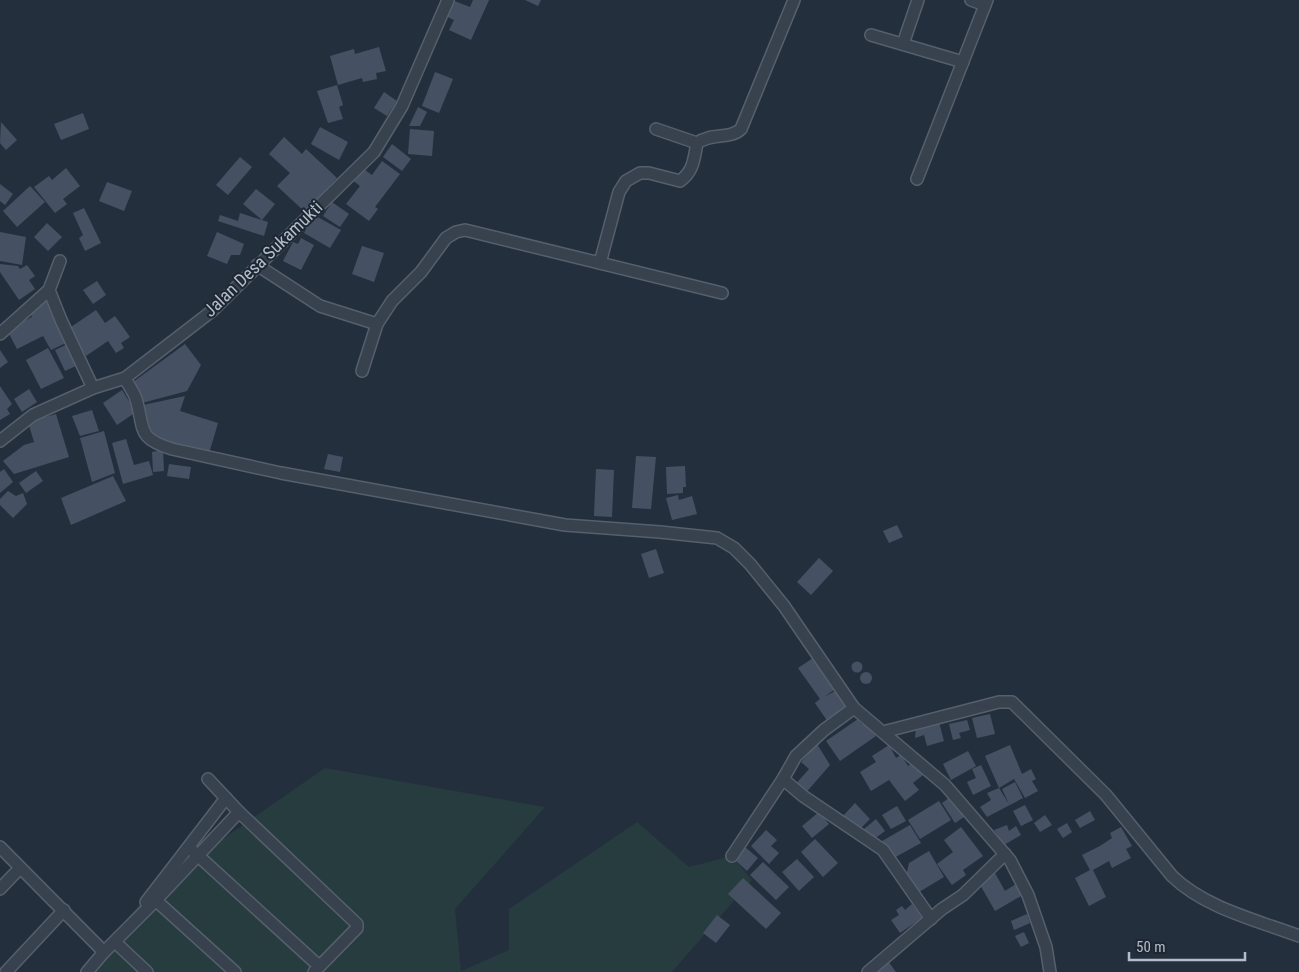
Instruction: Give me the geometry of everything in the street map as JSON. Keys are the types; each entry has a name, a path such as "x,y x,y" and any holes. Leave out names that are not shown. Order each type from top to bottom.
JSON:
{"street":[{"name":"Jalan Desa Sukamukti","path":"0,441 32,416 93,388 124,378 212,311 374,152 402,106 448,0"},
{"path":"600,263 619,192 626,180 640,173 650,173 680,181 688,176 697,143 705,137 735,134 741,129 794,0"},
{"path":"903,44 918,0"},
{"path":"917,179 986,2 971,0"},
{"path":"871,35 963,62"},
{"path":"656,128 697,143"},
{"path":"362,370 377,324 392,301 420,272 446,238 456,232 465,230 722,293"},
{"path":"0,334 49,290 60,260"},
{"path":"257,266 320,306 377,324"},
{"path":"49,290 93,388"},
{"path":"124,378 136,397 141,428 156,444 172,449 281,473 565,525 717,538 734,548 750,564 784,606 854,708 945,786 1010,860 1028,895 1046,946 1050,972"},
{"path":"883,732 999,702 1012,702 1106,796 1182,886 1207,902 1299,936"},
{"path":"732,856 796,756 824,730 854,708"},
{"path":"188,847 316,969 357,928 355,921 239,812 208,779"},
{"path":"783,779 803,796 883,850 931,919"},
{"path":"154,898 188,847 226,798"},
{"path":"88,972 154,898 198,856 239,812"},
{"path":"0,847 104,952"},
{"path":"868,972 931,919 963,895 1005,854"},
{"path":"0,889 20,868"},
{"path":"154,898 234,972"},
{"path":"6,972 64,910"},
{"path":"115,942 147,972"}],"green space":[{"path":"325,768 545,807 455,909 461,971 509,950 509,909 637,822 689,867 732,856 752,880 672,972 84,972 91,961 155,886"}],"building":[{"path":"452,0 470,7 473,0 489,0 471,40 449,30 454,20 445,16"},
{"path":"525,0 541,0 538,6"},
{"path":"379,47 386,71 376,73 377,79 363,82 362,78 338,85 330,56 354,49 355,54"},
{"path":"435,72 453,79 439,113 422,106"},
{"path":"337,85 343,105 339,107 343,119 328,123 317,91"},
{"path":"384,92 397,101 387,116 374,108"},
{"path":"418,107 427,112 420,126 409,126"},
{"path":"83,113 89,129 61,140 54,124"},
{"path":"1,122 17,140 6,150 0,143"},
{"path":"320,127 348,142 339,160 311,144"},
{"path":"410,129 434,131 432,156 408,154"},
{"path":"284,137 302,154 306,149 337,178 305,212 277,186 290,173 269,154"},
{"path":"392,144 411,159 402,171 383,157"},
{"path":"240,157 252,167 228,195 216,185"},
{"path":"382,161 400,174 375,207 378,209 369,221 346,204 360,186 351,179 361,167 372,175"},
{"path":"66,168 80,186 63,199 67,204 55,213 34,187 49,176 52,180"},
{"path":"107,182 132,191 124,211 99,201"},
{"path":"0,184 13,194 5,205 0,201"},
{"path":"30,186 45,202 17,227 3,211"},
{"path":"256,189 275,204 262,220 243,204"},
{"path":"332,202 349,214 340,227 323,216"},
{"path":"84,208 101,243 85,251 79,238 83,235 73,213"},
{"path":"240,213 268,222 264,236 218,221 220,215 238,221"},
{"path":"314,215 341,230 330,248 304,233"},
{"path":"47,223 62,237 48,251 34,237"},
{"path":"0,232 26,237 22,265 0,261"},
{"path":"217,232 244,244 240,255 231,255 227,264 207,256"},
{"path":"301,238 314,245 301,270 283,261 293,242 298,244"},
{"path":"362,246 384,253 374,282 352,274"},
{"path":"0,264 18,266 20,269 27,265 35,276 29,280 35,289 19,300 0,272"},
{"path":"97,281 106,295 93,304 83,290"},
{"path":"47,301 68,342 51,350 43,336 17,349 7,330 32,317 29,310"},
{"path":"96,310 105,323 115,316 130,337 121,343 124,348 116,353 108,341 86,356 68,329"},
{"path":"68,344 78,365 65,371 55,350"},
{"path":"185,344 201,365 187,391 142,403 133,382"},
{"path":"48,348 64,378 41,389 26,360"},
{"path":"0,350 8,362 0,368"},
{"path":"0,386 12,404 7,409 10,414 0,420"},
{"path":"29,389 37,402 22,412 14,399"},
{"path":"122,390 136,412 117,425 103,403"},
{"path":"185,396 180,411 218,423 208,457 157,442 145,430 143,405"},
{"path":"92,410 99,431 80,436 72,416"},
{"path":"56,414 69,457 14,474 3,461 24,445 34,442 28,422"},
{"path":"104,431 115,473 92,482 80,438"},
{"path":"126,439 134,465 149,461 153,475 123,484 112,443"},
{"path":"163,450 164,471 153,472 152,452"},
{"path":"328,454 343,457 340,472 324,469"},
{"path":"636,456 656,457 651,509 632,508"},
{"path":"169,464 191,467 189,479 167,476"},
{"path":"685,466 686,487 683,487 683,493 667,494 666,467"},
{"path":"4,469 13,482 0,493 0,472"},
{"path":"596,469 614,470 612,517 594,516"},
{"path":"36,471 43,481 26,493 19,483"},
{"path":"113,476 126,501 71,525 61,498"},
{"path":"8,491 16,496 23,493 27,504 13,518 0,505 0,499"},
{"path":"678,495 679,500 692,496 697,514 672,520 666,498"},
{"path":"897,525 903,537 889,543 883,531"},
{"path":"656,549 664,573 649,578 641,554"},
{"path":"819,558 833,571 811,595 797,582"},
{"path":"816,656 838,687 824,697 835,691 847,709 828,722 815,703 820,699 798,668"},
{"path":"857,661 863,667 857,673 851,667"},
{"path":"866,672 872,678 866,684 860,678"},
{"path":"990,714 995,734 977,738 972,718"},
{"path":"858,719 861,724 866,723 876,736 840,761 826,741"},
{"path":"967,720 970,730 959,733 961,738 953,740 949,724"},
{"path":"939,722 944,741 927,746 924,735 915,738 916,728"},
{"path":"817,744 830,765 803,796 793,787 809,769 801,762"},
{"path":"889,745 896,758 901,755 908,766 913,762 923,775 913,783 919,790 905,801 889,780 871,791 860,772 876,762 872,756"},
{"path":"1010,745 1022,774 1031,769 1036,779 1032,781 1038,791 1025,798 1014,779 999,788 985,756"},
{"path":"968,751 976,766 951,780 943,764"},
{"path":"981,765 991,786 973,795 967,782 976,778 972,769"},
{"path":"1015,782 1023,798 987,817 980,807 991,800 987,793 999,788 1009,804 1002,789"},
{"path":"953,795 967,815 955,823 942,803"},
{"path":"939,801 951,820 920,839 908,820"},
{"path":"855,803 870,819 858,831 843,816"},
{"path":"1025,805 1033,820 1021,826 1013,811"},
{"path":"897,806 906,821 891,829 882,815"},
{"path":"1090,811 1095,820 1080,828 1075,820"},
{"path":"819,812 829,824 812,838 802,826"},
{"path":"1045,815 1052,825 1040,832 1034,823"},
{"path":"876,819 885,831 873,840 864,829"},
{"path":"1067,823 1072,832 1063,838 1057,829"},
{"path":"910,825 921,843 892,859 882,841"},
{"path":"1007,825 1009,831 1016,826 1021,835 1004,845 994,830"},
{"path":"961,827 983,856 963,870 966,875 952,885 937,864 953,852 944,840"},
{"path":"1121,827 1132,846 1126,849 1131,858 1112,868 1109,861 1093,870 1106,897 1089,906 1075,878 1090,870 1082,855 1112,838 1110,833"},
{"path":"766,830 777,840 771,846 779,853 769,864 751,846"},
{"path":"815,839 838,863 823,877 801,852"},
{"path":"745,847 758,858 747,871 734,859"},
{"path":"929,851 944,877 914,895 905,880 909,863"},
{"path":"797,859 814,877 799,891 782,872"},
{"path":"763,862 789,887 776,900 750,875"},
{"path":"995,873 1005,891 1016,884 1023,895 995,911 979,883"},
{"path":"743,878 781,913 766,929 728,894"},
{"path":"912,904 922,918 900,933 891,920 899,915 896,910 902,906 905,910"},
{"path":"1027,914 1030,923 1014,930 1011,921"},
{"path":"717,915 730,925 716,943 703,933"},
{"path":"1024,932 1029,943 1021,947 1015,936"},
{"path":"888,961 896,972 871,972"}]}
